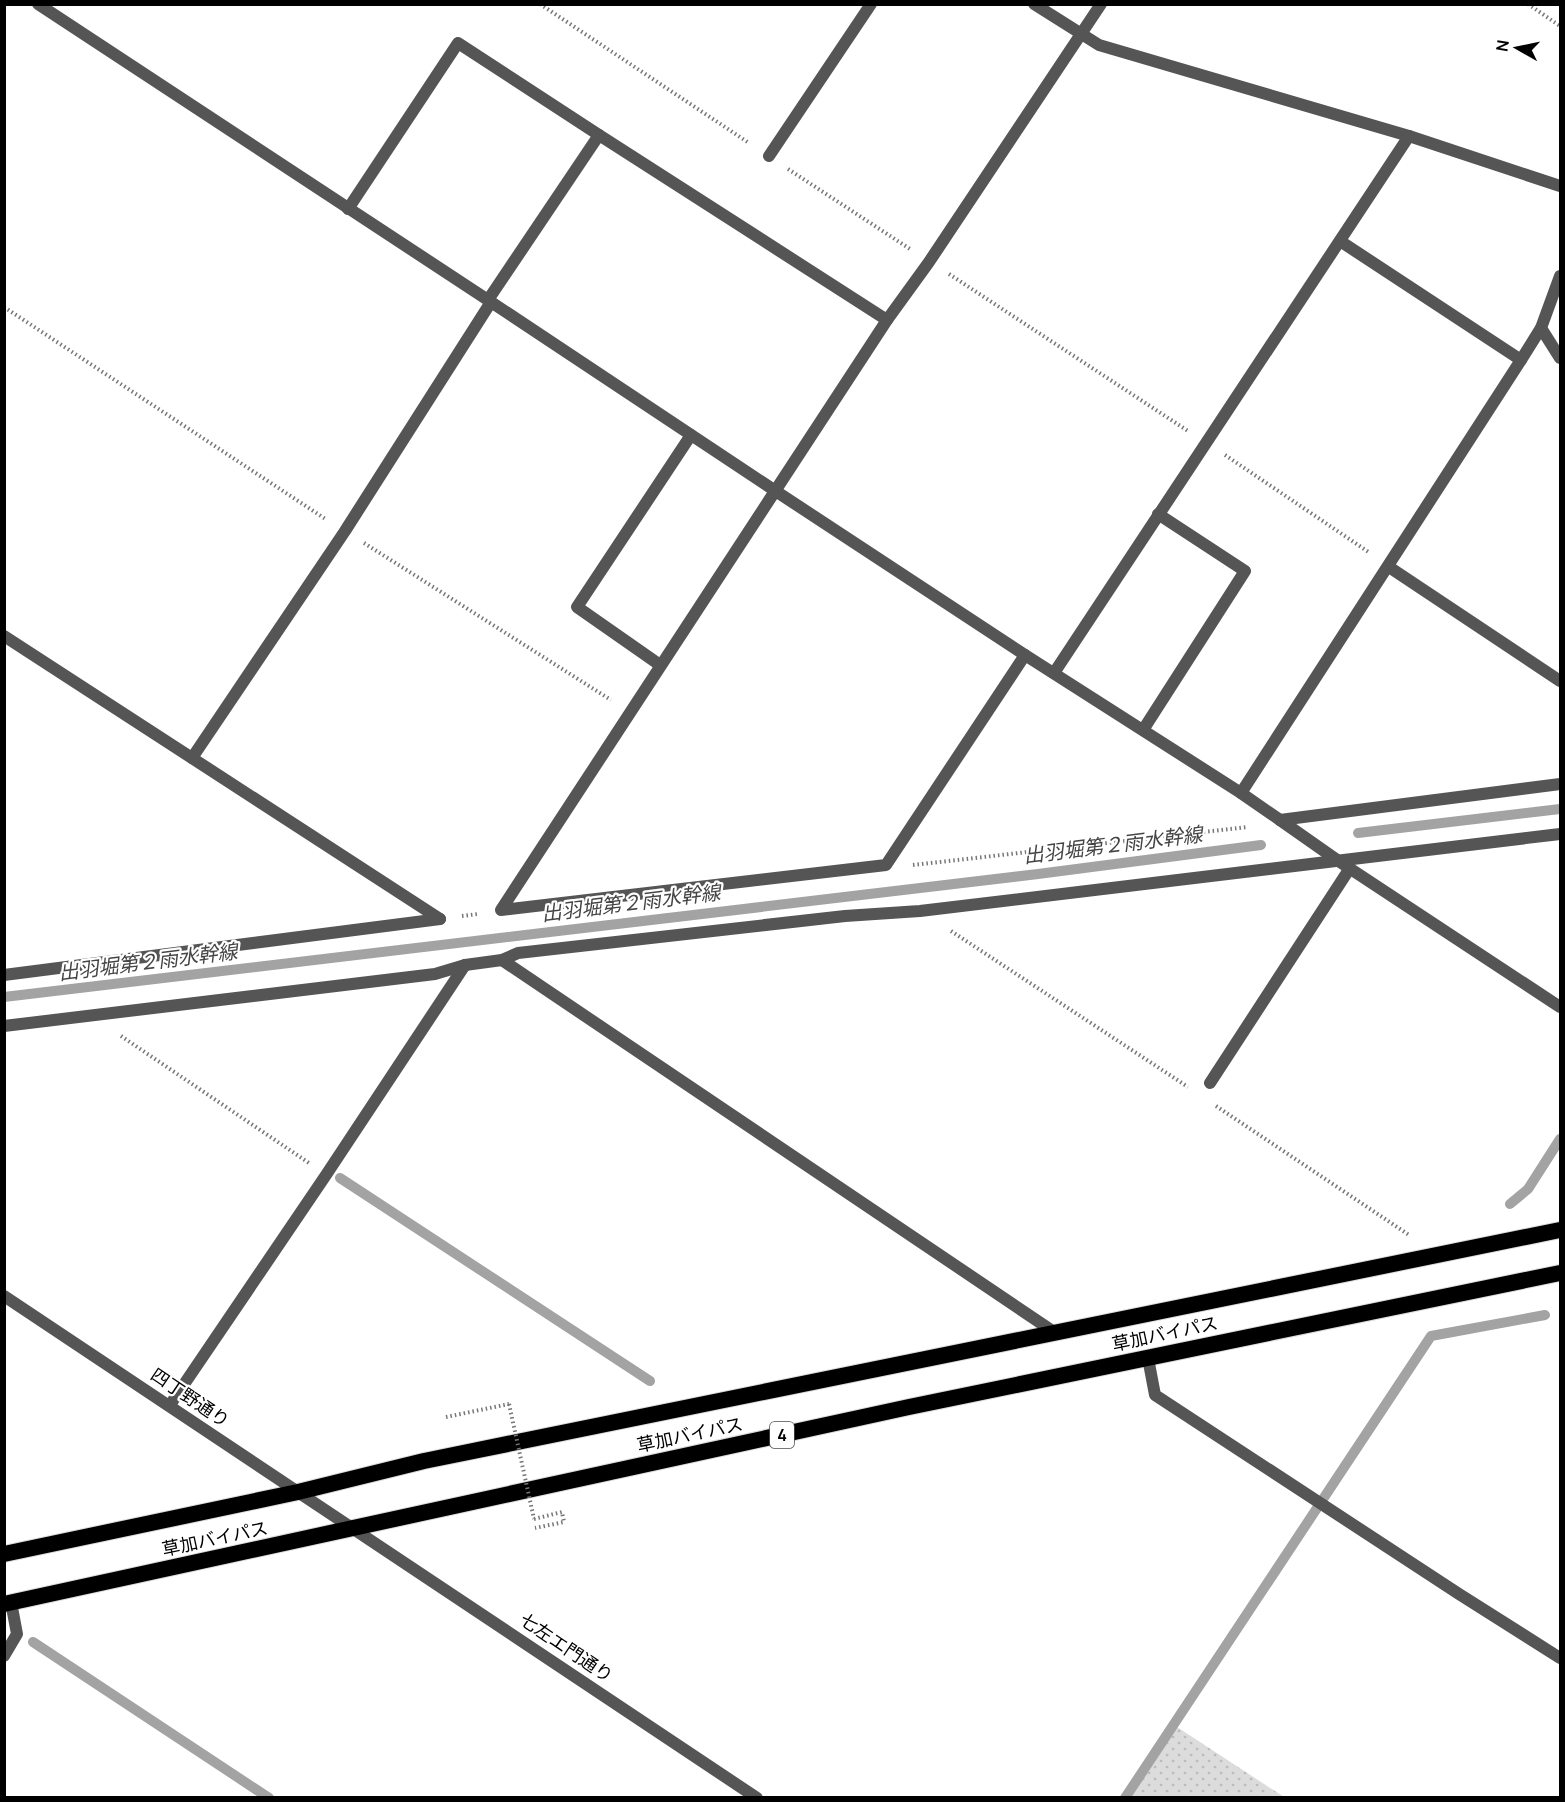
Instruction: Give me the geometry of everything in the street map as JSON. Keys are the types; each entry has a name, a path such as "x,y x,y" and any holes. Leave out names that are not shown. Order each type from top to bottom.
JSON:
{"highway":[{"name":"草加バイパス","path":"4,1554 298,1492 424,1461 1560,1230"},
{"name":"草加バイパス","path":"8,1603 897,1410 1560,1273"}],"street":[{"path":"38,4 1559,1004"},
{"path":"769,156 871,4"},
{"path":"1034,4 1099,45 1409,136 1560,186"},
{"path":"501,910 774,490 1101,4"},
{"path":"348,208 458,43 887,320"},
{"path":"192,758 345,531 490,301 599,135"},
{"path":"1054,673 1409,136"},
{"path":"1340,241 1521,360"},
{"path":"1241,793 1521,360 1540,328 1560,276"},
{"path":"1540,328 1560,358"},
{"path":"660,665 577,607 691,435"},
{"path":"1143,730 1245,571 1158,514"},
{"path":"1389,567 1560,681"},
{"path":"4,636 440,919"},
{"path":"501,910 885,865 1025,655"},
{"path":"1280,820 1560,784"},
{"path":"4,1026 435,974 465,965 502,960 518,953 845,915 920,911 1560,834"},
{"path":"1210,1083 1350,868"},
{"path":"4,975 440,919"},
{"path":"502,960 1054,1332"},
{"path":"170,1405 465,965"},
{"name":"四丁野通り","path":"4,1296 354,1529"},
{"path":"1148,1358 1155,1395 1560,1658"},
{"name":"七左エ門通り","path":"354,1529 757,1797"},
{"path":"4,1656 17,1634 8,1603"}],"path":[{"path":"540,4 929,262 1206,442 1389,567"},
{"path":"1528,4 1560,26"},
{"path":"4,308 345,531 630,712"},
{"path":"885,865 895,867 1252,826 1280,820"},
{"path":"440,919 501,910"},
{"path":"920,911 1191,1088"},
{"path":"91,1016 326,1175"},
{"path":"1210,1102 1409,1235"},
{"path":"446,1417 509,1404 534,1519 562,1512 564,1522 536,1528"}],"shaded area":[{"path":"1177,1727 1284,1797 1130,1797"}],"waterway":[{"name":"出羽堀第２雨水幹線","path":"1358,833 1560,809"},
{"name":"出羽堀第２雨水幹線","path":"4,997 1038,874 1261,845"},
{"path":"1510,1204 1528,1189 1560,1139"},
{"path":"340,1178 650,1381"},
{"path":"1125,1798 1431,1336 1545,1315"},
{"path":"33,1642 269,1798"}]}
